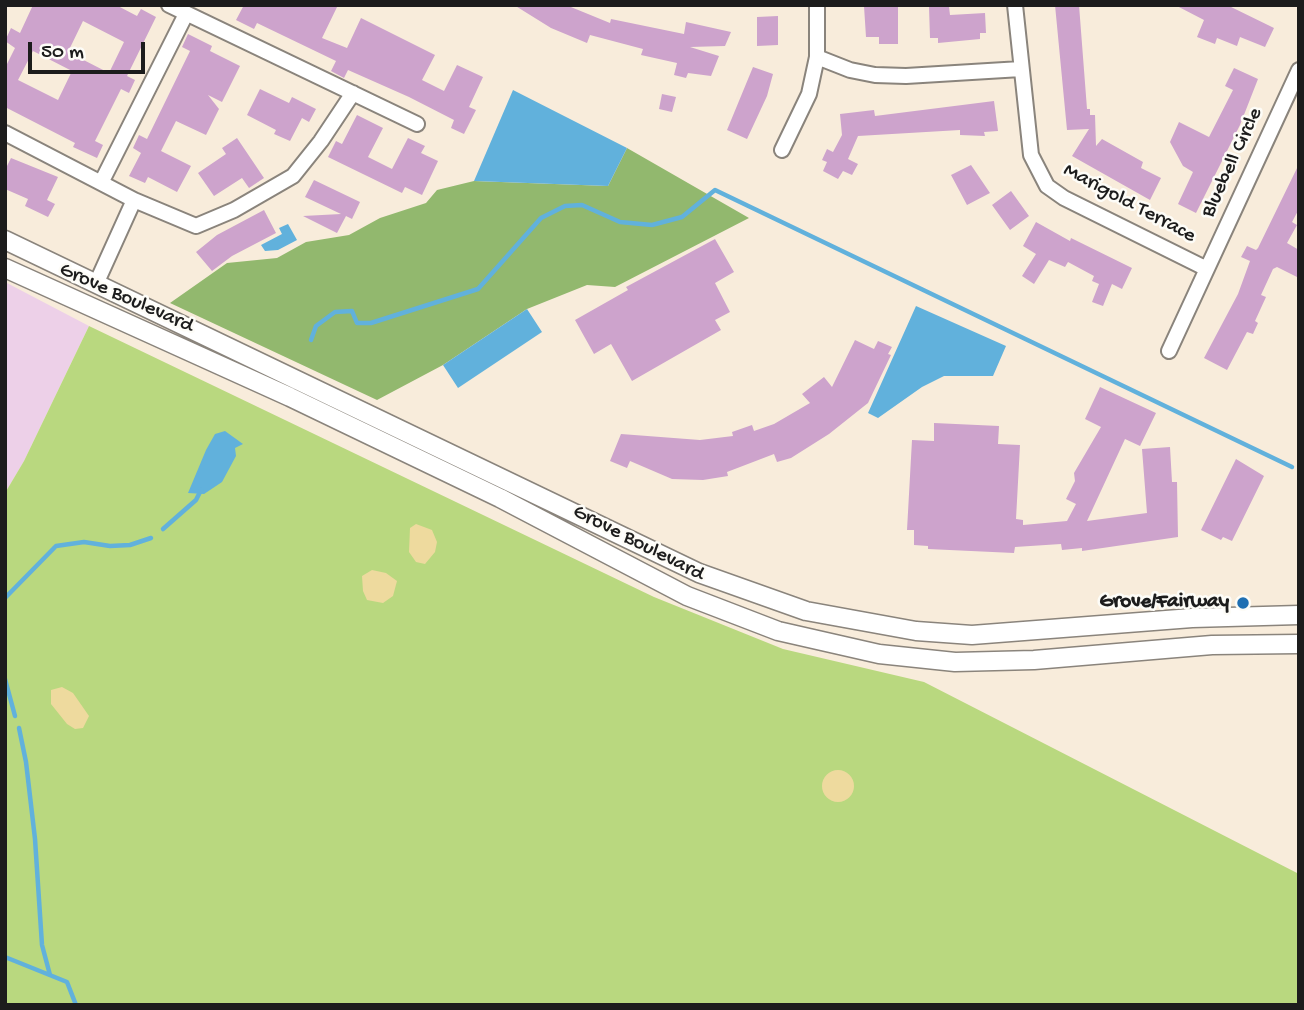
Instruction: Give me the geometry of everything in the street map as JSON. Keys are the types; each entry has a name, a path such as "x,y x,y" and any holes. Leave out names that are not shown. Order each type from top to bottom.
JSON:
{"street":[{"path":"169,5 416,124"},
{"path":"782,150 809,94 817,57 817,5"},
{"name":"Marigold Terrace","path":"1015,5 1031,155 1047,186 1064,198 1207,269"},
{"path":"102,181 186,14"},
{"path":"817,57 850,70 875,75 906,76 1021,69"},
{"name":"Bluebell Circle","path":"1169,351 1299,70"},
{"path":"5,133 102,181 134,200 196,226 234,210 293,176 321,141 353,93"},
{"path":"85,306 134,200"},
{"name":"Grove Boulevard","path":"5,240 699,573 796,608 916,631 1013,635 1192,618 1299,615"},
{"name":"Grove Boulevard","path":"5,268 290,397 500,498 713,608 778,631 838,646 922,660 995,662 1298,639"},
{"path":"641,572 652,550"}],"shaded area":[{"path":"5,282 89,326 24,461 5,493"}],"green space":[{"path":"627,148 749,218 615,287 587,285 527,309 443,365 377,400 170,303 227,263 277,258 306,242 349,235 380,218 426,203 437,190 474,181 608,186"},
{"path":"89,326 654,597 783,649 924,682 1299,874 1299,1005 5,1005 5,493 24,461"}],"sand":[{"path":"416,524 432,530 437,542 435,552 425,564 416,562 409,552 410,528"},
{"path":"372,570 386,573 397,581 393,596 383,603 367,600 363,591 362,576"},
{"path":"62,687 73,693 89,716 83,728 75,729 67,724 51,704 51,690"},
{"path":"838,770 849,775 854,786 849,797 838,802 827,797 822,786 827,775"}],"water":[{"path":"513,90 627,148 608,186 474,181"},
{"path":"288,224 297,240 278,250 265,251 261,245 282,234 279,228"},
{"path":"916,306 1006,346 993,376 944,376 922,387 878,418 868,413"},
{"path":"527,309 542,332 458,388 443,365"},
{"path":"225,431 243,444 235,448 236,456 222,482 204,494 188,493 215,434"}],"building":[{"path":"33,5 116,5 137,16 141,9 156,17 127,76 135,80 129,93 121,89 95,141 103,145 97,158 73,147 75,143 5,107 5,68 15,48 5,41 11,28 20,33","holes":["83,21 124,42 109,73 68,52","33,51 72,71 58,100 18,80"]},
{"path":"244,5 338,5 322,38 347,48 361,18 435,55 422,80 444,91 457,65 483,77 469,107 476,110 464,134 451,128 454,120 409,97 348,70 344,78 331,71 336,61 257,23 254,29 236,20"},
{"path":"514,5 566,5 610,23 611,19 684,34 686,22 731,32 725,46 690,47 719,56 711,76 688,73 686,78 674,75 677,63 641,55 643,49 590,35 587,43 551,28"},
{"path":"1055,5 1079,5 1087,109 1090,109 1090,115 1095,115 1096,146 1102,139 1143,162 1141,168 1161,178 1150,200 1072,156 1089,129 1067,130"},
{"path":"1175,5 1227,5 1274,28 1265,47 1240,37 1237,46 1217,38 1215,44 1197,37 1204,20"},
{"path":"864,6 898,6 898,44 879,44 879,37 866,37"},
{"path":"929,7 949,7 950,15 985,13 986,33 980,33 980,39 938,43 938,38 930,38"},
{"path":"778,16 778,45 757,46 757,17"},
{"path":"188,34 212,46 210,51 240,66 222,102 208,95 219,109 206,135 176,121 161,151 191,166 177,192 148,177 145,183 129,176 141,153 133,148 139,135 147,139 190,51 182,47"},
{"path":"753,67 773,74 767,96 747,139 727,130"},
{"path":"1234,68 1258,79 1240,125 1196,213 1178,204 1193,172 1183,166 1170,142 1179,122 1209,137 1233,90 1225,86"},
{"path":"260,89 289,103 292,97 316,109 309,122 302,118 290,141 274,134 276,130 247,115"},
{"path":"662,94 676,97 672,112 659,109"},
{"path":"994,101 998,131 984,132 985,136 960,135 960,130 858,136 848,159 858,164 852,175 843,171 838,179 823,171 827,162 822,160 827,149 833,152 842,135 840,114 874,110 875,116"},
{"path":"357,115 383,128 368,157 392,169 408,138 425,146 421,153 438,161 422,195 405,187 402,193 328,157 336,141 342,144"},
{"path":"237,138 264,178 249,188 242,178 214,196 198,173 226,154 222,148"},
{"path":"11,158 58,177 47,200 55,204 48,217 25,206 28,199 5,189 5,170"},
{"path":"1299,164 1299,209 1292,222 1297,225 1287,243 1299,250 1299,278 1277,267 1273,269 1261,295 1266,297 1255,321 1258,323 1253,334 1247,332 1227,370 1204,358 1238,294 1250,261 1241,257 1247,246 1256,250 1258,248"},
{"path":"971,165 990,193 967,205 951,175"},
{"path":"314,180 360,202 352,219 346,216 337,233 303,216 341,214 305,197"},
{"path":"1011,191 1029,216 1010,230 992,205"},
{"path":"264,210 276,233 232,256 212,271 196,252 217,235"},
{"path":"1036,222 1070,241 1071,238 1132,268 1122,289 1112,284 1103,306 1092,302 1099,284 1092,281 1094,276 1068,262 1065,267 1049,260 1034,284 1022,276 1036,254 1023,246"},
{"path":"715,239 734,272 715,283 730,312 715,320 721,330 632,381 611,344 594,354 575,320 628,290 626,287"},
{"path":"855,340 874,349 878,341 892,347 888,354 891,355 868,403 829,434 791,458 777,462 774,454 727,472 728,476 703,480 672,479 630,461 627,468 610,461 621,434 700,440 733,436 732,432 752,425 754,431 774,424 810,403 802,394 824,377 832,387"},
{"path":"1100,387 1156,413 1140,446 1125,439 1087,521 1147,513 1142,449 1170,447 1172,482 1177,482 1178,537 1082,551 1082,548 1062,550 1061,544 1015,547 1014,553 928,549 928,546 914,545 914,530 907,530 912,440 934,441 934,423 999,426 998,444 1020,445 1016,519 1023,520 1023,525 1067,521 1076,504 1066,499 1075,481 1074,473 1101,427 1085,419"},
{"path":"1236,459 1264,476 1232,541 1223,537 1221,540 1201,530"}],"waterway":[{"path":"311,340 316,326 335,312 352,311 357,323 371,323 478,289 541,218 565,206 582,205 620,222 652,225 682,217 715,190 1292,467"},
{"path":"163,529 196,500 201,490"},
{"path":"5,598 56,546 84,542 110,546 130,545 151,538"},
{"path":"5,679 15,716"},
{"path":"19,728 35,839 42,945 50,975"},
{"path":"5,957 67,982 76,1005"}],"place":[{"name":"Grove/Fairway","path":"1243,603"}]}
